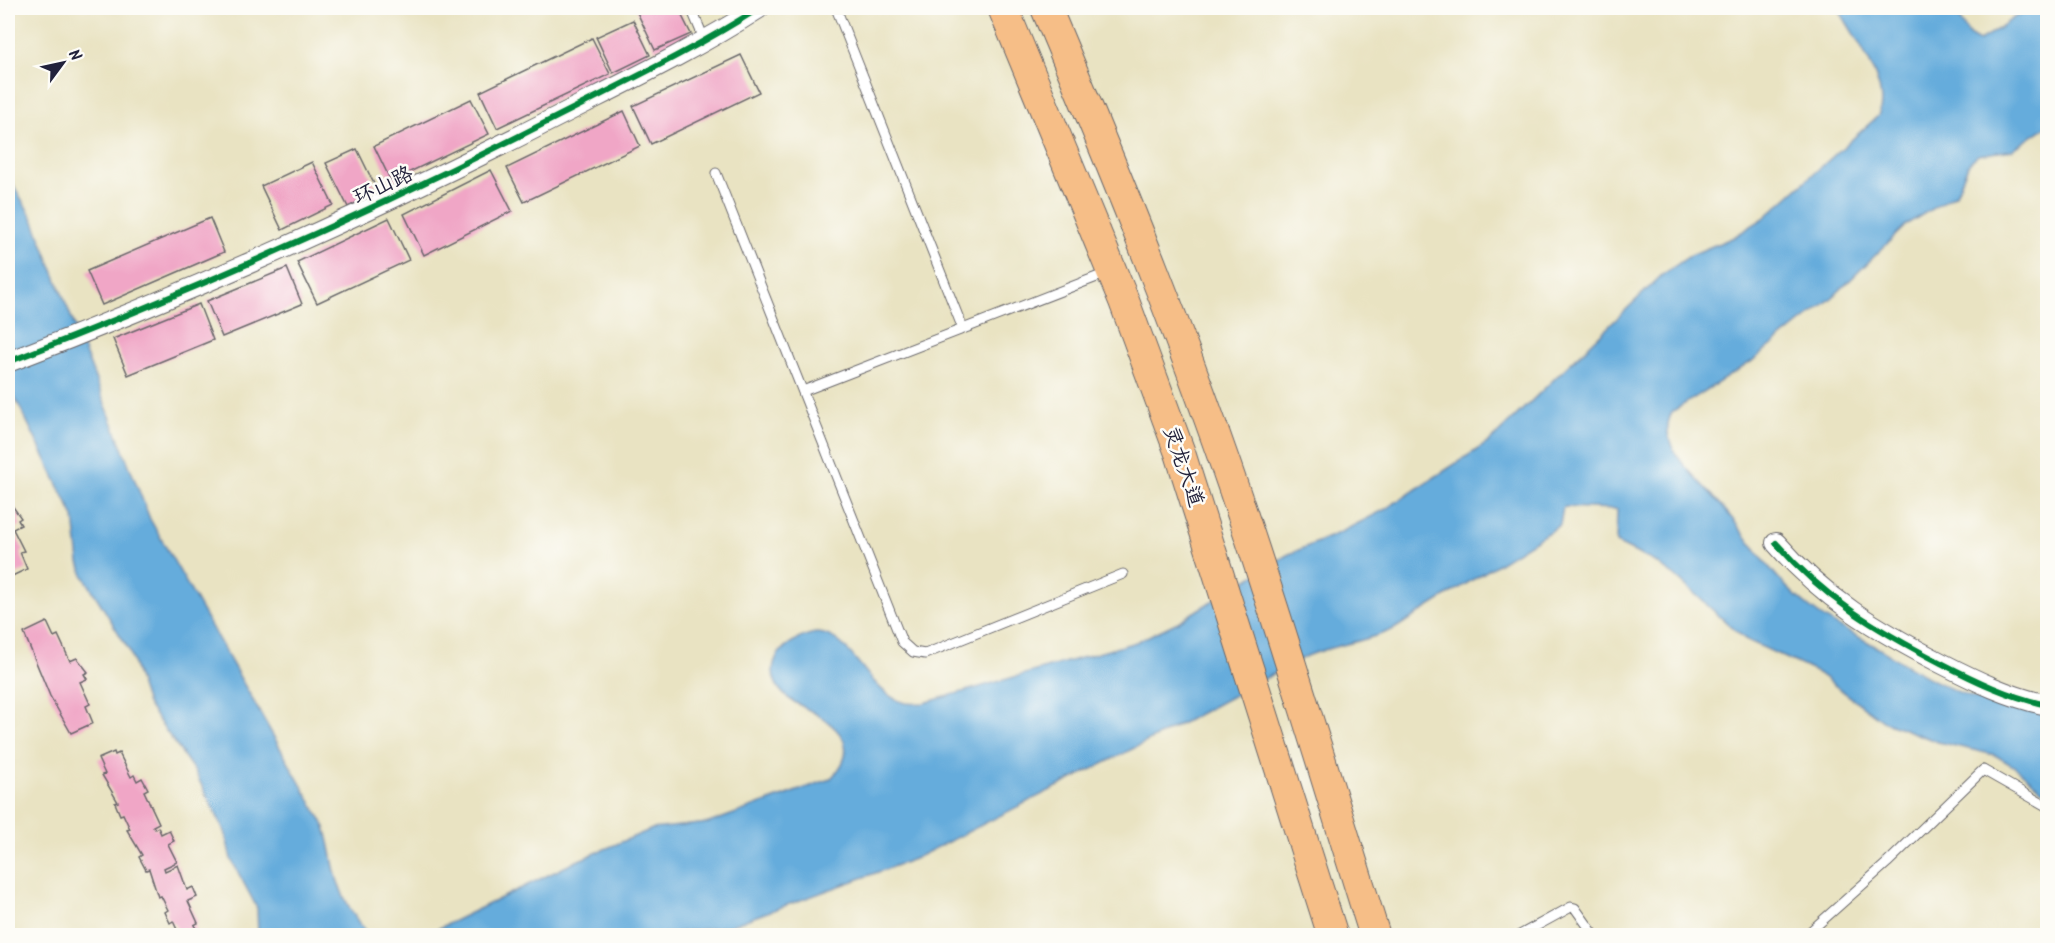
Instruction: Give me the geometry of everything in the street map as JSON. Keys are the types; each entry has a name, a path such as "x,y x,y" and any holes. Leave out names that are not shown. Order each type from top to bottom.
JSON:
{"main road":[{"name":"灵龙大道","path":"1003,8 1112,271 1180,453 1334,936"},
{"name":"灵龙大道","path":"1046,8 1161,288 1249,534 1375,936"}],"street":[{"name":"环山路","path":"8,362 94,329 407,192 705,41 759,8"},
{"path":"1776,543 1816,585 1861,620 1961,673 2028,701 2048,705"}],"lane":[{"path":"691,8 705,41"},
{"path":"836,8 963,329"},
{"path":"716,173 902,642 913,652 925,654 1123,574"},
{"path":"802,391 1112,271"},
{"path":"1804,936 1887,863 1983,770 2048,807"},
{"path":"1518,936 1571,907 1575,908 1595,936"}],"water":[{"path":"1838,8 1953,8 1969,35 1979,41 2026,11 2047,8 2047,126 2012,150 1978,155 1969,163 1956,194 1907,224 1833,297 1751,362 1673,411 1668,423 1668,435 1678,458 1726,511 1772,571 1798,598 1819,615 1923,675 1952,689 1982,700 2023,708 2047,716 2047,794 2015,767 1995,755 1938,742 1883,721 1818,673 1745,639 1675,576 1655,562 1616,543 1617,509 1563,507 1560,525 1394,629 1307,656 1162,734 914,859 729,926 649,936 423,936 579,860 652,829 709,823 830,779 841,766 846,754 845,743 831,724 796,703 779,689 773,671 774,662 786,646 809,634 830,636 841,643 881,689 893,698 906,703 924,703 1136,642 1178,622 1287,555 1341,532 1384,510 1489,442 1662,275 1691,255 1734,237 1764,218 1878,116 1881,104 1880,90 1875,76 1861,46"},
{"path":"8,176 33,219 150,519 325,827 341,889 351,910 368,935 258,935 257,908 231,859 225,832 195,772 147,704 129,650 83,575 79,562 74,517 10,387 8,375"}],"building":[{"path":"635,8 678,8 691,34 655,50"},
{"path":"633,20 650,55 613,73 596,37"},
{"path":"592,38 610,74 497,128 480,92"},
{"path":"741,55 759,92 651,144 633,106"},
{"path":"471,99 489,134 391,181 374,146"},
{"path":"624,111 640,146 524,202 507,168"},
{"path":"357,149 378,192 348,207 326,163"},
{"path":"312,162 333,205 282,230 261,186"},
{"path":"491,170 512,211 424,255 404,214"},
{"path":"210,218 224,252 102,305 87,271"},
{"path":"389,218 409,260 317,303 297,262"},
{"path":"287,268 302,304 222,337 207,301"},
{"path":"199,304 213,340 128,375 113,339"},
{"path":"11,504 21,518 18,520 21,525 13,529 24,551 20,552 27,569 8,578 8,505"},
{"path":"47,622 54,637 58,635 70,661 77,658 88,672 84,674 87,679 80,682 90,704 86,706 93,723 71,733 50,696 24,633"},
{"path":"114,752 115,755 119,753 131,777 134,775 137,781 142,778 148,789 144,791 159,823 153,826 155,829 158,827 161,834 169,830 174,841 168,844 177,862 164,868 165,871 178,865 187,890 193,887 197,897 188,901 198,923 194,925 197,930 185,936 180,936 173,921 170,923 165,912 168,910 161,896 158,897 149,869 146,870 139,857 142,855 127,830 130,829 123,814 120,815 115,803 118,802 102,775 105,774 98,759"}],"cycle path":[{"path":"8,362 210,280 343,221 474,159 650,70 759,8"},
{"path":"1776,543 1794,563 1832,597 1894,638 1980,682 2020,698 2048,705"}]}
